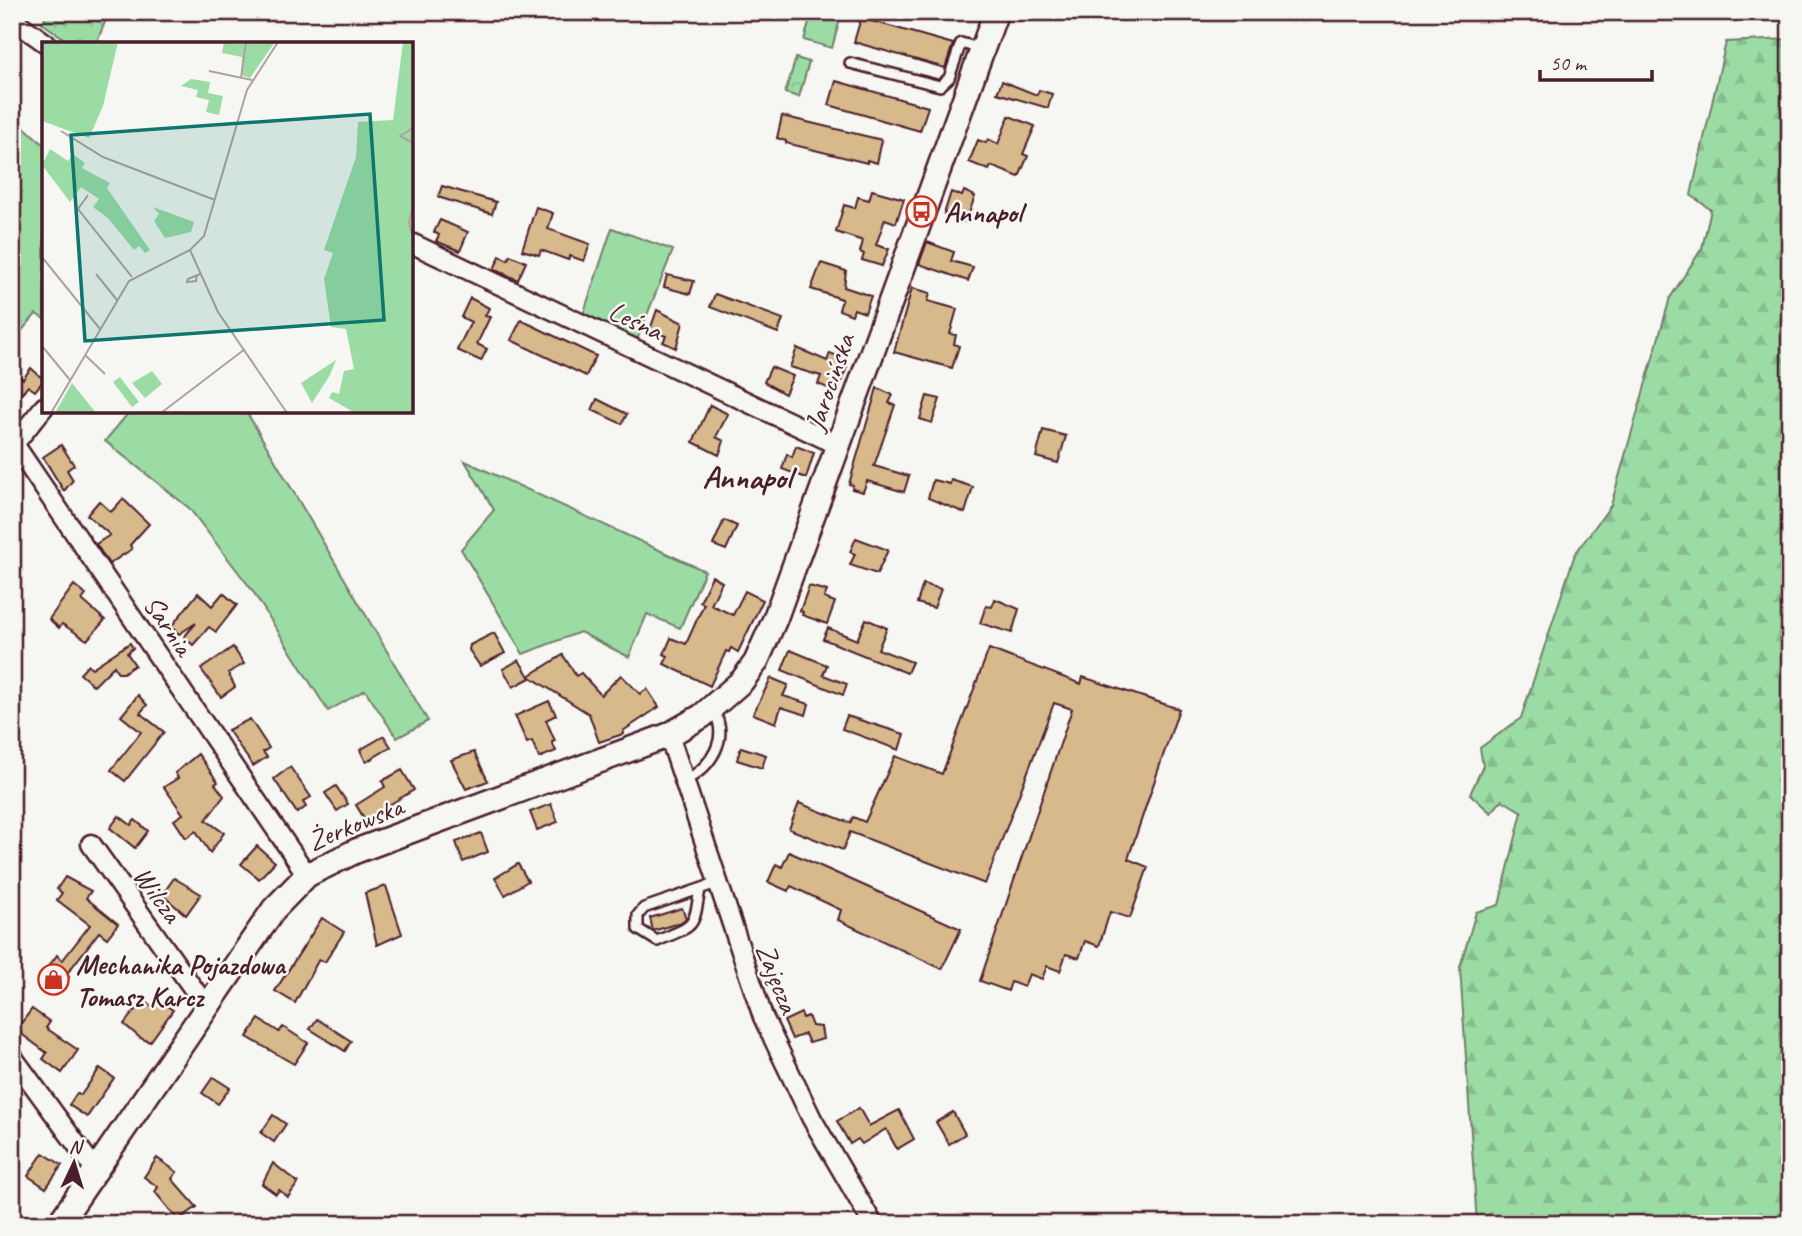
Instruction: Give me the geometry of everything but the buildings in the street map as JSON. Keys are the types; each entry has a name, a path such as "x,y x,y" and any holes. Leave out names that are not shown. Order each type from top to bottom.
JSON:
{"street":[{"name":"Jarocińska","path":"668,735 712,708 734,689 756,662 775,619 996,12"},
{"path":"12,19 44,42"},
{"name":"Leśna","path":"413,244 838,445"},
{"name":"Sarnia","path":"42,409 14,444 307,875"},
{"name":"Żerkowska","path":"59,1224 274,909 307,875 356,851 668,735"},
{"name":"Zajęcza","path":"668,735 684,781 708,886 763,1017 812,1119 873,1224"},
{"name":"Wilcza","path":"91,844 207,1007"},
{"path":"12,1056 96,1171"}],"lane":[{"path":"850,63 940,86 949,78 961,43 982,49"},
{"path":"684,781 700,773 712,761 720,721 712,708"},
{"path":"708,886 696,918 689,927 657,941 638,929 638,915 644,908 708,886"}],"green space":[{"path":"48,12 87,12 105,22 97,42 69,42 42,23"},
{"path":"812,12 842,12 832,48 804,40"},
{"path":"1790,39 1790,1224 1477,1224 1460,967 1476,912 1499,905 1522,812 1502,800 1491,813 1470,794 1483,766 1480,748 1521,718 1575,554 1611,505 1670,298 1702,248 1711,210 1691,195 1726,42"},
{"path":"796,58 809,62 799,97 785,93"},
{"path":"12,116 42,143 42,318 36,314 12,342"},
{"path":"612,228 673,250 637,340 583,315"},
{"path":"128,413 247,413 428,721 397,738 365,690 328,711 252,590 189,508 105,441"},
{"path":"465,461 705,571 680,628 647,614 629,657 580,632 523,654 461,549 494,510"}],"place":[{"name":"Annapol","path":"921,212"},
{"name":"Mechanika Pojazdowa Tomasz Karcz","path":"53,980"}],"district":[{"name":"Annapol","path":"747,477"}]}
